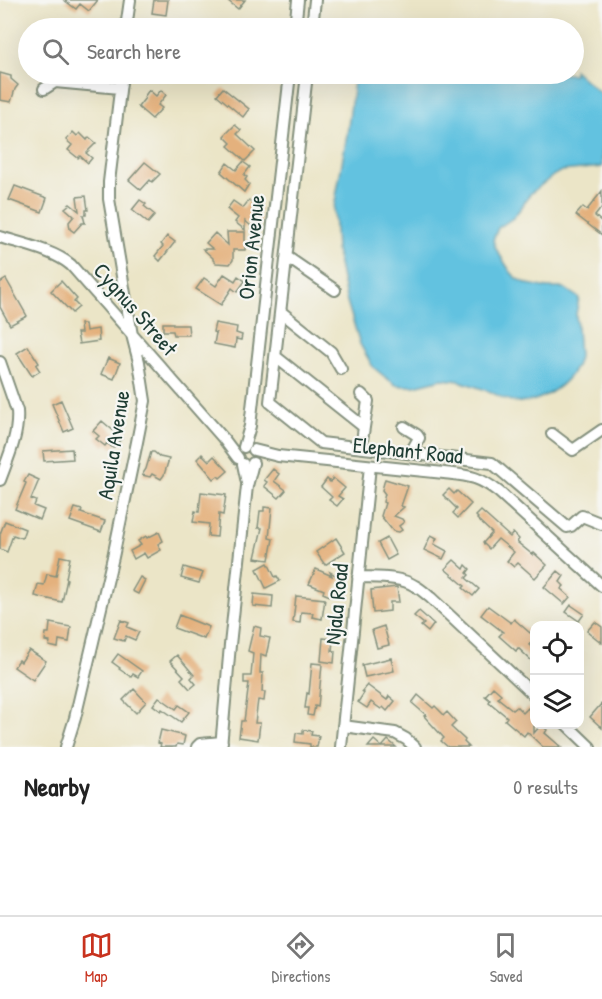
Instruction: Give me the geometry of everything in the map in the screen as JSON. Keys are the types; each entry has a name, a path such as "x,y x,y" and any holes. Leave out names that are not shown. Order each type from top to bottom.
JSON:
{"street":[{"path":"127,18 130,0"},
{"path":"296,18 298,0"},
{"path":"313,18 315,0"},
{"path":"44,89 52,84"},
{"path":"77,84 120,88"},
{"name":"Aquila Avenue","path":"66,747 105,592 145,401 109,199 121,84"},
{"name":"Orion Avenue","path":"221,745 248,486 250,426 289,84"},
{"path":"306,84 270,402 321,442 492,463 567,527 582,516 602,524"},
{"name":"Cygnus Street","path":"0,237 65,260 223,438 248,455"},
{"path":"287,257 335,290"},
{"path":"281,312 331,352 341,369"},
{"path":"276,357 364,427"},
{"path":"0,362 18,420 15,439 0,480"},
{"path":"361,394 368,401 361,447"},
{"path":"404,427 419,438 411,452"},
{"path":"552,434 573,450 602,430"},
{"name":"Elephant Road","path":"248,455 444,472 481,480 499,492 602,586"},
{"name":"Njala Road","path":"341,747 370,466"},
{"path":"358,577 398,580 415,585 530,691"},
{"path":"343,726 395,733 415,747"},
{"path":"571,729 590,747"},
{"path":"197,747 200,744 221,745"}],"water":[{"path":"584,79 602,95 602,167 561,171 554,175 530,194 513,218 498,228 493,240 496,249 516,278 528,284 564,288 579,298 576,314 579,356 571,374 556,389 536,399 517,402 460,381 442,379 414,386 396,385 373,367 360,344 346,298 336,250 334,208 354,84 584,84"}],"building":[{"path":"64,0 98,0 89,11 80,4 76,9"},
{"path":"154,0 168,0 166,15 152,13"},
{"path":"227,0 245,0 238,9"},
{"path":"0,73 11,76 11,79 18,85 11,102 0,100"},
{"path":"223,88 249,109 243,117 217,95"},
{"path":"149,90 156,96 161,90 166,95 158,105 162,108 152,119 138,107"},
{"path":"235,125 241,130 237,134 255,151 245,161 228,146 231,143 224,136"},
{"path":"73,132 77,136 80,133 87,140 89,137 96,143 86,153 92,158 88,163 68,150 72,145 66,140"},
{"path":"145,162 160,174 152,182 150,180 141,190 129,180"},
{"path":"243,162 250,167 244,175 249,184 244,192 221,172 227,163 236,170"},
{"path":"15,186 47,198 42,212 9,200"},
{"path":"602,191 602,207 595,216 602,222 602,235 576,215 583,207 587,210"},
{"path":"86,196 88,210 86,210 86,215 83,215 85,223 82,223 74,232 70,229 69,222 74,216 65,208 70,204 79,211 77,197"},
{"path":"140,200 155,215 148,223 132,210"},
{"path":"249,200 261,209 256,215 262,220 255,229 245,221 245,230 235,222 238,218 227,209 233,201 243,208"},
{"path":"227,232 245,232 245,250 233,250 233,260 230,264 216,263 203,249 213,249 206,243 215,233 228,245"},
{"path":"167,236 175,242 160,261 155,256"},
{"path":"224,274 235,281 238,276 245,281 237,292 232,288 221,305 196,289 204,278 216,286"},
{"path":"6,279 27,316 10,325 0,307 0,283"},
{"path":"61,281 77,299 74,302 79,307 72,313 51,291"},
{"path":"163,323 188,325 189,335 174,335 173,331 163,331"},
{"path":"215,323 237,327 236,333 242,335 241,340 236,339 235,348 214,344"},
{"path":"80,324 85,324 86,331 98,329 99,341 79,344 77,333 81,333"},
{"path":"28,346 39,363 36,365 40,371 32,376 17,353"},
{"path":"108,358 120,363 114,379 101,374"},
{"path":"61,400 73,428 64,432 52,404"},
{"path":"102,421 122,438 113,448 107,443 105,446 96,439 99,436 93,431"},
{"path":"72,449 73,459 44,461 43,451"},
{"path":"151,452 169,459 161,479 152,474 150,477 142,475"},
{"path":"202,454 209,461 214,456 228,471 220,478 218,476 214,479 197,459"},
{"path":"273,469 279,474 274,481 286,490 279,498 264,486 267,482 264,480"},
{"path":"28,475 39,480 31,499 36,501 34,506 44,510 40,520 15,509"},
{"path":"333,478 345,488 338,496 343,499 337,506 329,500 332,497 321,487 327,479 330,482"},
{"path":"385,479 408,486 401,506 404,507 394,516 404,522 399,526 402,530 399,532 393,531 381,516 385,503 383,502 385,494 382,490"},
{"path":"449,489 454,494 457,491 471,504 458,518 453,513 457,509 443,495"},
{"path":"201,492 226,495 223,515 219,514 217,537 208,536 209,524 193,522 195,511 199,512"},
{"path":"264,507 272,508 269,538 273,539 269,560 255,558 262,528 258,528 260,511 264,511"},
{"path":"75,508 82,510 81,513 105,521 101,532 70,521"},
{"path":"481,511 510,537 513,533 519,539 517,542 547,565 535,578 518,563 514,567 507,561 514,552 498,539 489,549 483,543 492,533 477,519 476,516"},
{"path":"5,521 25,529 22,538 13,535 7,552 0,549 0,534"},
{"path":"159,532 163,541 158,544 161,550 147,558 144,553 134,559 130,551 141,545 138,541"},
{"path":"431,535 437,538 434,544 447,551 443,559 424,550"},
{"path":"336,538 345,552 325,565 316,552"},
{"path":"387,538 396,555 387,560 378,543"},
{"path":"60,556 70,558 62,602 35,596 38,584 44,585 47,574 56,576"},
{"path":"454,560 464,569 466,565 470,569 466,578 479,589 473,596 445,569"},
{"path":"268,563 275,577 277,576 280,581 266,588 257,569"},
{"path":"184,567 203,573 199,583 181,578"},
{"path":"316,569 332,576 330,572 341,578 332,597 323,593 324,590 309,584"},
{"path":"558,571 564,576 560,582 564,586 561,589 570,597 564,604 544,587"},
{"path":"140,577 145,580 138,594 132,591"},
{"path":"397,587 399,602 390,602 390,611 373,613 371,590"},
{"path":"254,594 273,596 272,608 253,606"},
{"path":"296,596 325,599 322,619 312,617 313,613 301,612 300,623 293,622"},
{"path":"571,605 584,614 579,621 566,612"},
{"path":"488,606 511,623 514,619 530,633 530,659 518,648 516,651 499,636 503,632 481,615"},
{"path":"419,611 434,624 428,632 421,626 424,624 414,616"},
{"path":"179,615 209,627 204,639 174,628"},
{"path":"121,620 129,623 127,627 139,632 135,640 126,636 124,641 114,638"},
{"path":"595,622 602,627 602,643 587,631"},
{"path":"50,623 71,627 69,642 59,640 58,648 49,646 50,642 45,641"},
{"path":"254,626 261,628 260,636 270,638 266,656 261,654 262,692 265,692 264,701 258,700 255,723 260,723 258,740 239,737 241,721 244,721 249,683 244,683 244,676 251,676 253,653 248,651"},
{"path":"384,626 389,645 377,648 372,630"},
{"path":"323,638 333,639 334,663 321,661"},
{"path":"29,650 46,661 33,680 14,667 19,660 21,662"},
{"path":"118,654 142,671 138,677 133,674 131,677 112,662"},
{"path":"177,655 194,675 191,678 196,684 190,689 181,679 184,676 170,661"},
{"path":"391,658 394,671 365,677 362,665"},
{"path":"312,663 322,664 318,707 315,706 313,716 307,715 308,708 305,708 307,693 309,694"},
{"path":"367,685 387,700 389,696 395,701 387,711 371,702 367,708 358,702"},
{"path":"493,687 501,694 498,698 513,710 517,707 523,713 528,708 530,710 530,729 534,729 534,733 538,729 546,729 545,733 561,747 543,747 527,732 524,736 505,720 507,717 485,696"},
{"path":"134,689 146,702 136,713 123,700"},
{"path":"418,695 444,715 447,712 456,722 451,727 469,747 448,747 441,741 444,738 424,716 426,715 412,703"},
{"path":"159,697 176,709 179,705 189,712 181,722 153,705"},
{"path":"602,703 602,728 590,717"},
{"path":"161,730 185,736 183,745 160,747 161,744 158,743"},
{"path":"303,730 312,731 311,735 319,736 317,747 295,742 296,733 303,734"},
{"path":"374,740 382,747 368,747"},
{"path":"388,740 396,747 382,747"}]}
